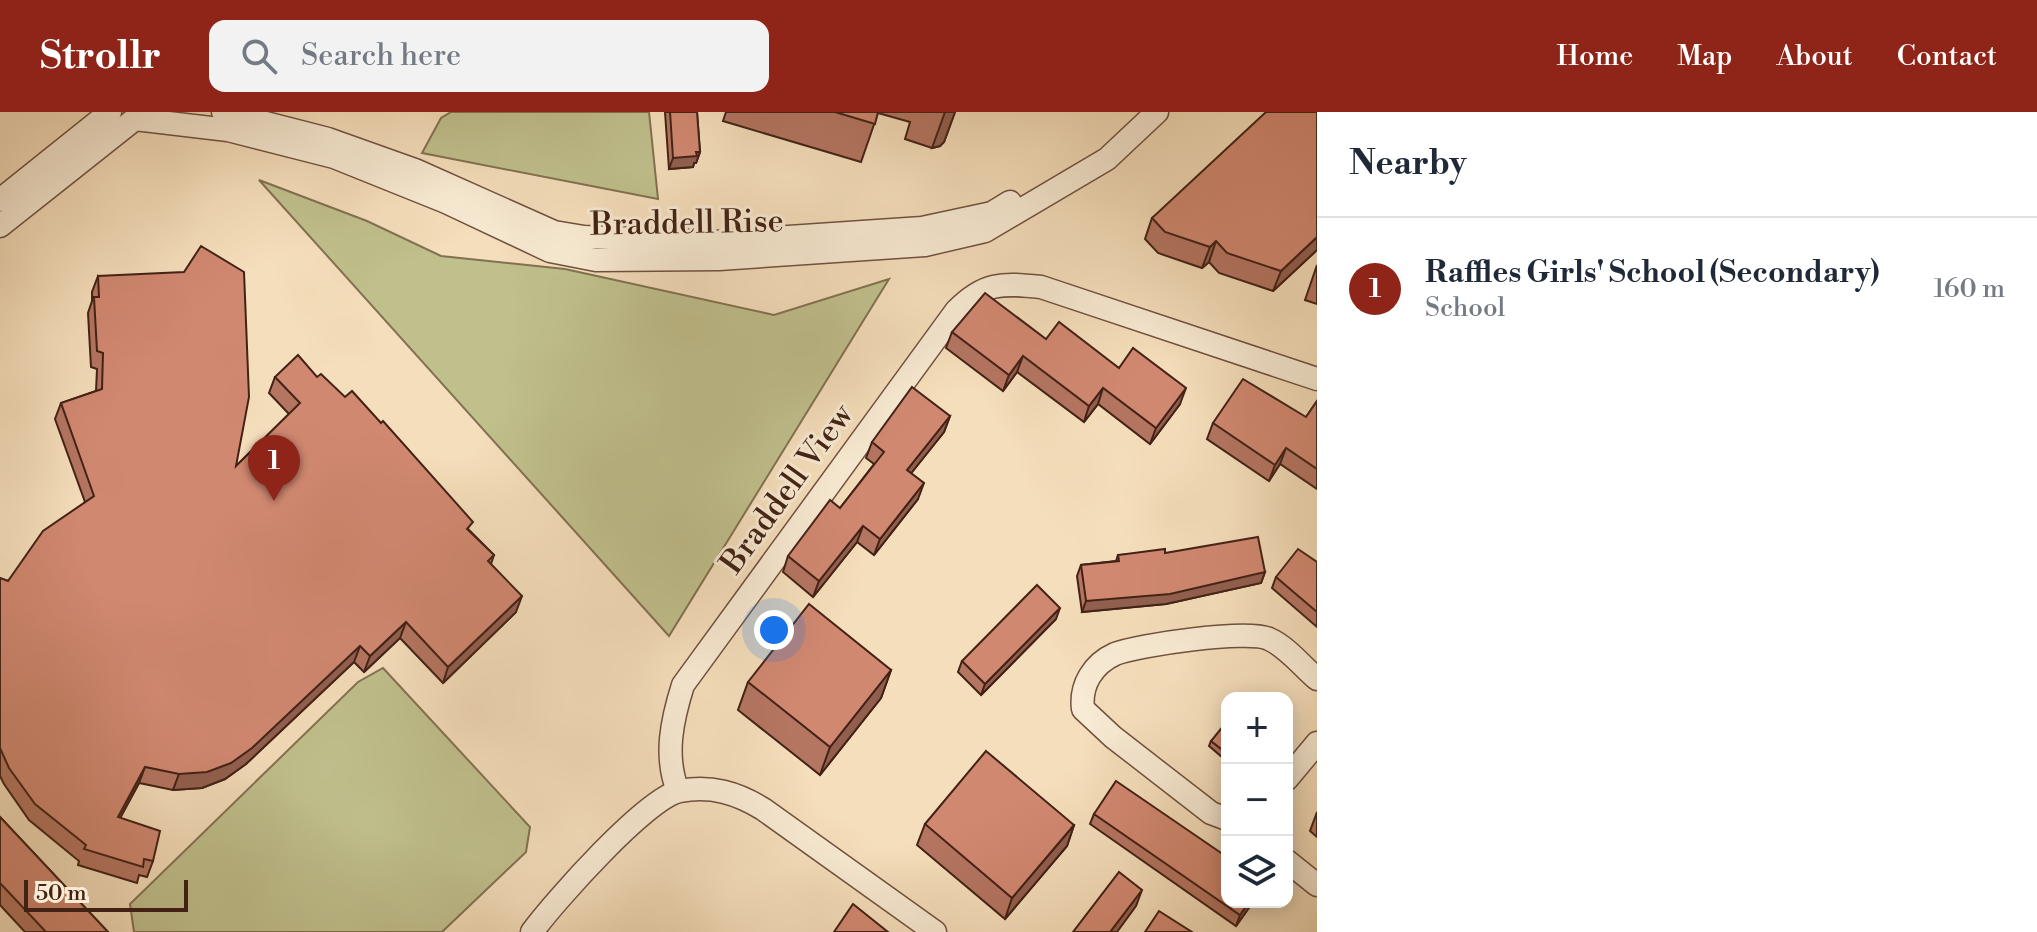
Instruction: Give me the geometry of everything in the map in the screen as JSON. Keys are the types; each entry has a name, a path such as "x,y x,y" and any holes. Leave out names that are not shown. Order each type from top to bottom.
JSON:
{"street":[{"path":"0,200 110,112"},
{"name":"Braddell Rise","path":"223,112 328,139 415,170 554,232 597,238 716,242 922,228 992,213 1107,159 1157,112"},
{"name":"Braddell Rise","path":"0,226 135,119 228,130 334,157 446,202 550,251 596,260 719,259 925,245 985,231 1072,174 1140,112"},
{"name":"Braddell View","path":"678,791 670,765 671,727 683,685 956,311 973,294 987,287 1013,284 1041,287 1317,379"},
{"path":"1221,817 1211,813 1113,737 1083,709 1081,692 1087,679 1116,654 1242,633 1270,639 1317,679"},
{"path":"1293,772 1317,743"},
{"path":"532,932 577,877 646,813 678,791 737,793 935,932"},
{"path":"1293,866 1317,885"}],"green space":[{"path":"451,112 649,112 658,199 422,153 441,118"},
{"path":"259,180 367,221 441,256 565,269 774,315 889,279 669,636"},
{"path":"383,668 530,827 526,852 442,932 134,932 130,904 358,682"}],"building":[{"path":"670,112 697,112 700,152 696,152 697,156 673,158"},
{"path":"835,112 878,112 875,124"},
{"path":"1266,112 1317,112 1317,237 1281,271 1227,253 1216,241 1210,247 1165,232 1152,218"},
{"path":"201,246 244,272 249,397 236,466 300,403 275,377 298,355 317,377 321,374 345,397 352,391 381,423 383,421 473,522 467,529 494,555 488,561 522,596 448,667 406,622 370,656 360,646 252,748 231,763 207,772 179,774 145,767 118,817 160,831 153,861 144,859 143,867 84,849 86,845 35,804 9,768 0,748 0,578 8,581 43,531 94,496 61,403 102,389 103,353 97,351 94,297 99,297 98,276 184,272"},
{"path":"985,293 1046,339 1059,322 1119,368 1133,348 1186,388 1156,428 1103,388 1089,406 1023,356 1009,375 952,332"},
{"path":"1243,379 1306,417 1317,401 1317,469 1286,448 1275,465 1213,423"},
{"path":"912,387 950,416 907,470 924,483 880,539 863,526 819,581 788,556 830,500 840,508 884,452 872,442"},
{"path":"1258,537 1265,572 1170,594 1086,601 1081,565 1119,561 1118,555 1165,549 1165,553"},
{"path":"1298,549 1317,562 1317,612 1276,577"},
{"path":"1037,585 1060,608 985,684 962,661"},
{"path":"809,604 891,670 830,747 748,682"},
{"path":"1221,729 1221,749 1211,741"},
{"path":"986,751 1074,825 1012,898 925,824"},
{"path":"1116,781 1221,853 1221,902 1094,814"},
{"path":"0,817 108,932 46,932 0,883"},
{"path":"1119,872 1142,890 1110,932 1073,932"},
{"path":"853,904 888,932 834,932"},
{"path":"1230,908 1245,908 1240,915"},
{"path":"1159,911 1192,932 1145,932"}],"place":[{"name":"Raffles Girls' School (Secondary)","path":"274,501"}]}
